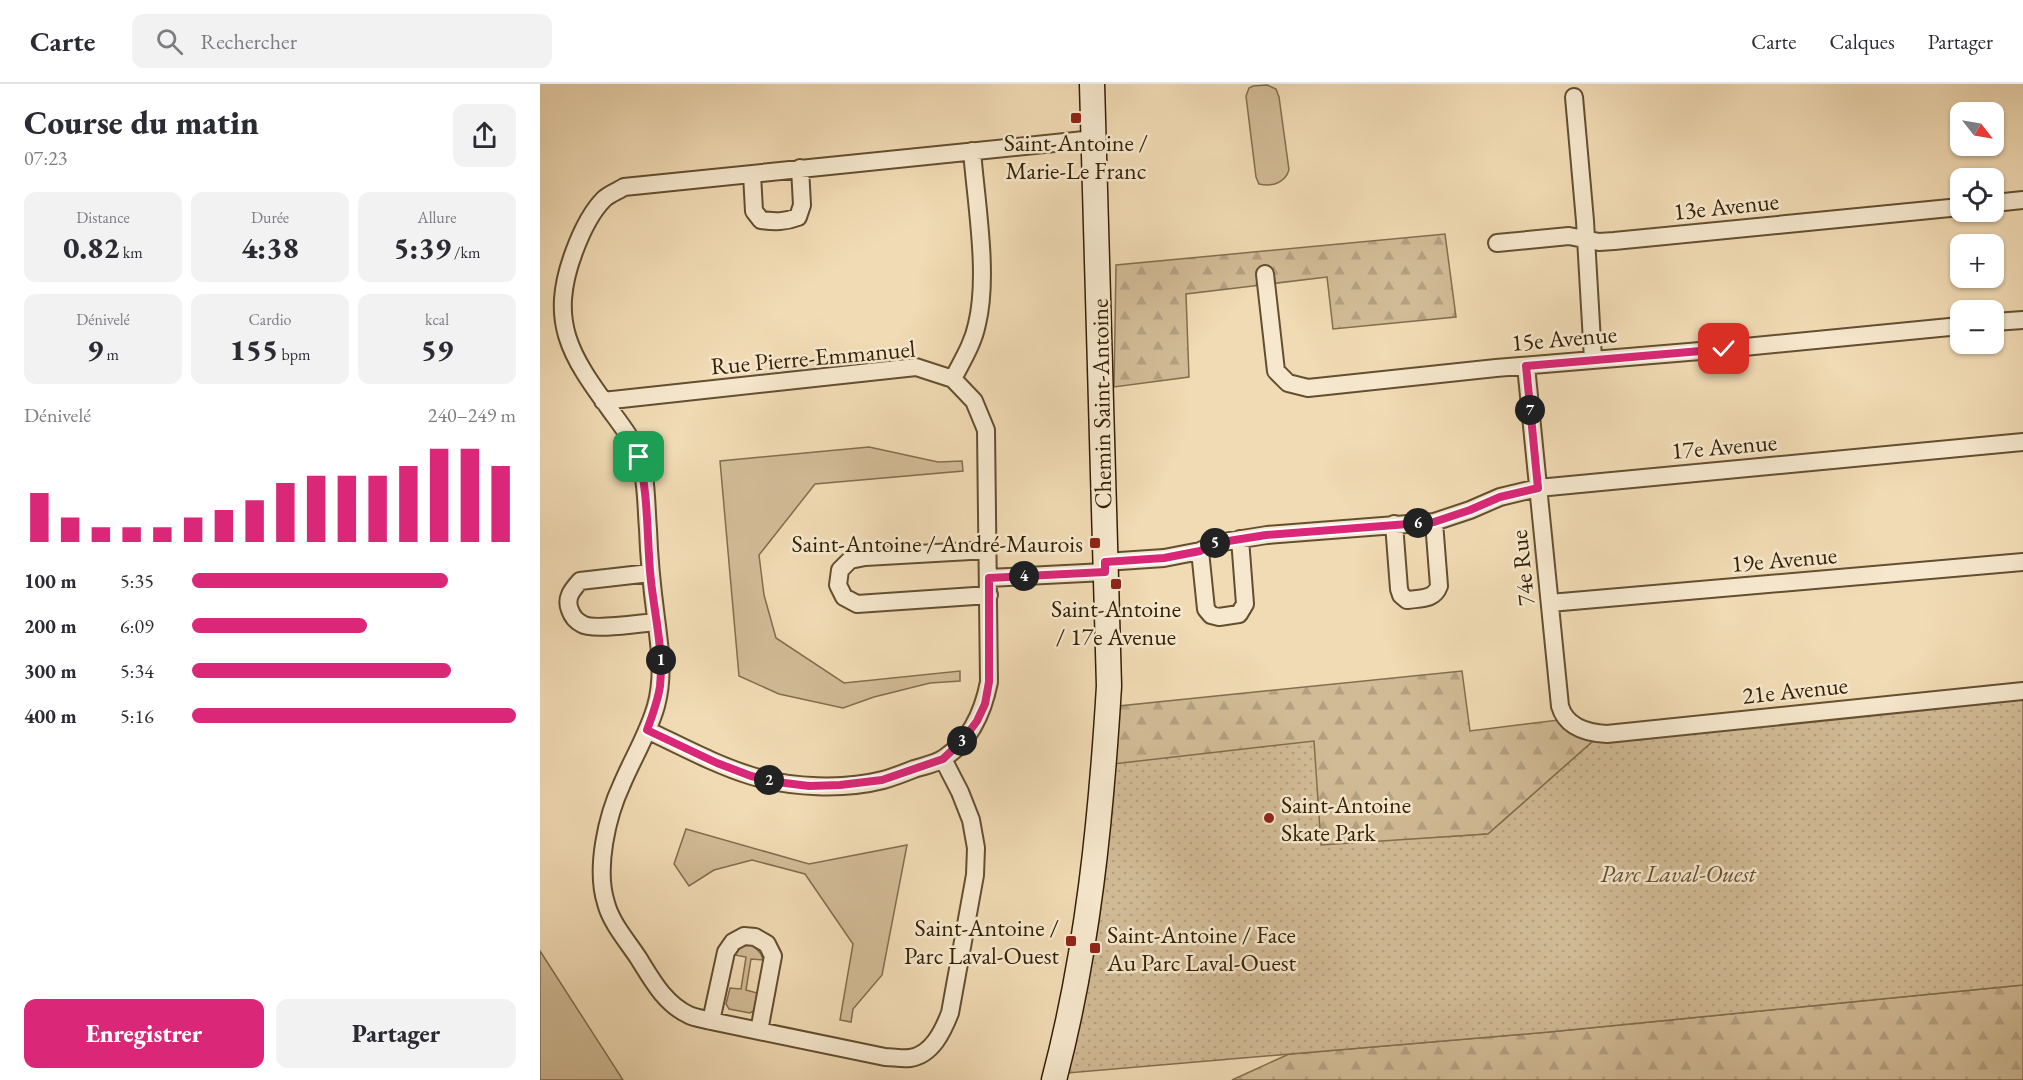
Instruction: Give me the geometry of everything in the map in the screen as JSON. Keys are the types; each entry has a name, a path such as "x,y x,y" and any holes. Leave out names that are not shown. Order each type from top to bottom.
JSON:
{"street":[{"name":"Chemin Saint-Antoine","path":"1054,1080 1084,943 1104,765 1108,686 1092,84"},
{"path":"1574,96 1587,240 1593,359"},
{"path":"943,759 971,820 976,848 973,886 950,1013 943,1033 929,1049 911,1058 885,1057 711,1021 689,1015 672,1004 656,985 606,904 602,883 602,863 608,827 620,786 656,708 661,663 650,573 644,477 639,457 630,437 575,359 562,311 564,285 579,237 592,214 605,198 624,187 1094,139"},
{"path":"953,379 970,346 978,322 981,291 982,267 972,151"},
{"path":"752,174 754,211 761,220 788,221 798,217 802,205 800,168"},
{"path":"2004,202 2023,200"},
{"name":"13e Avenue","path":"1497,243 1569,236 1587,240 1614,241 1950,208"},
{"name":"15e Avenue","path":"1265,273 1276,371 1288,383 1308,388 1593,359 1950,327"},
{"path":"2004,321 2023,320"},
{"name":"74e Rue","path":"1526,366 1560,706 1562,714 1574,725"},
{"name":"Rue Pierre-Emmanuel","path":"603,401 916,367 953,379 974,401 986,430 989,682 985,704 977,721 943,759 882,780 809,786 751,776 717,763 647,730"},
{"name":"17e Avenue","path":"989,586 1164,558 1200,551 1216,543 1240,539 1434,522 1500,497 1538,488 2023,442"},
{"path":"1394,524 1399,589 1401,595 1407,600 1432,597 1437,593 1439,586 1434,522"},
{"path":"1200,551 1206,609 1211,615 1239,614 1245,604 1240,539"},
{"path":"988,550 865,556 850,560 840,570 838,585 844,597 857,604 989,586"},
{"name":"19e Avenue","path":"1550,603 2023,562"},
{"path":"650,573 580,581 570,592 568,605 573,617 583,626 656,622"},
{"name":"21e Avenue","path":"1574,725 1584,731 1606,734 2023,690"},
{"path":"711,1021 726,952 733,942 744,936 755,937 767,944 773,957 759,1031"}],"green space":[{"path":"1267,85 1276,89 1279,97 1289,170 1281,181 1269,185 1259,184 1256,177 1246,96 1249,88"},
{"path":"1445,234 1456,317 1333,329 1327,277 1186,294 1189,377 1114,387 1116,265"},
{"path":"869,447 938,462 962,461 963,471 815,484 759,555 764,595 776,638 844,683 960,671 960,681 930,683 874,697 843,708 779,694 739,676 720,461"},
{"path":"1462,671 1470,731 1567,719 1600,735 1488,834 1321,846 1104,765 1099,708"},
{"name":"Parc Laval-Ouest","path":"2023,697 2023,985 1549,1032 1056,1074 1104,765 1314,741 1321,845 1488,834 1600,735"},
{"path":"686,829 809,864 907,845 882,975 853,1009 851,1022 840,1020 853,944 805,874 752,860 714,870 689,886 674,864"},
{"path":"753,945 763,960 751,959 746,990 757,993 755,1010 750,1013 729,1009 726,1004 730,988 741,989 746,957 735,955 740,947"},
{"path":"540,951 623,1080 540,1080"},
{"path":"2023,985 2023,1080 1232,1080 1289,1054 1549,1032"}],"place":[{"name":"Saint-Antoine / Marie-Le Franc","path":"1076,118"},
{"name":"Saint-Antoine / André-Maurois","path":"1095,543"},
{"name":"Saint-Antoine / 17e Avenue","path":"1116,584"},
{"name":"Saint-Antoine Skate Park","path":"1269,818"},
{"name":"Saint-Antoine / Parc Laval-Ouest","path":"1071,941"},
{"name":"Saint-Antoine / Face Au Parc Laval-Ouest","path":"1095,948"}],"route":[{"path":"639,457 644,477 650,573 661,663 656,708 647,730 717,763 751,776 809,786 840,785 882,780 943,759 963,740 977,721 985,704 989,682 989,578 1105,572 1105,562 1164,558 1200,551 1216,543 1266,535 1434,522 1500,497 1538,488 1526,366 1724,349"}]}
